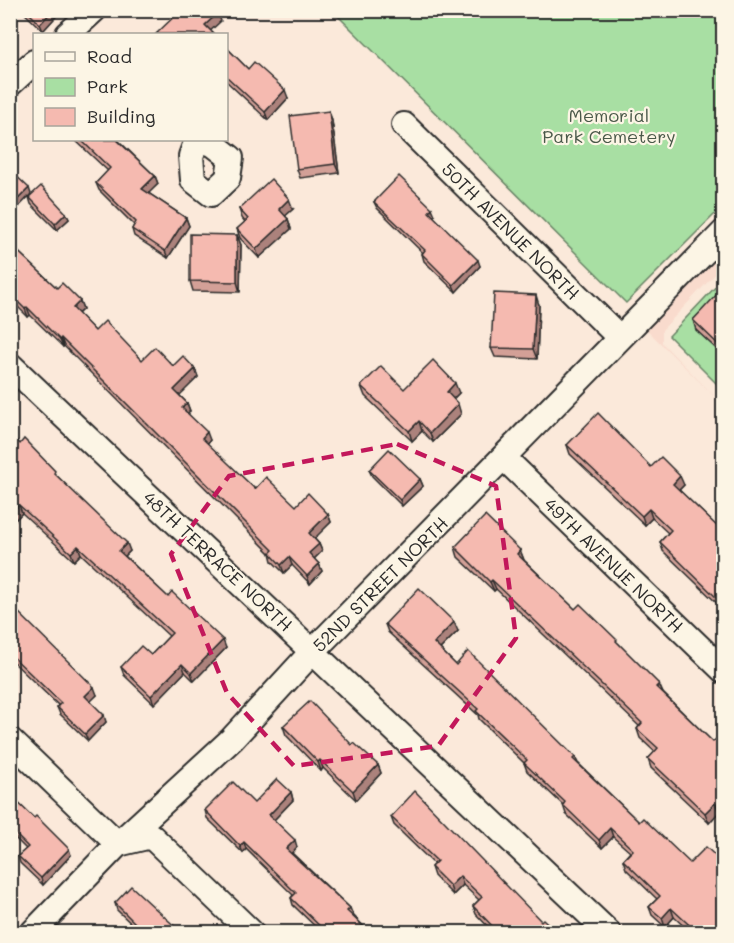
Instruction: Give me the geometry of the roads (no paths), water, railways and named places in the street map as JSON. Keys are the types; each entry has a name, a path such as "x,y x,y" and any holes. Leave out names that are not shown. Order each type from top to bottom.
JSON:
{"street":[{"path":"12,79 33,64"},
{"name":"50TH AVENUE NORTH","path":"404,125 619,337"},
{"name":"52ND STREET NORTH","path":"33,933 118,844 232,739 314,651 723,232"},
{"name":"48TH TERRACE NORTH","path":"10,365 314,651 608,933"},
{"name":"49TH AVENUE NORTH","path":"504,458 723,671"},
{"path":"10,740 118,844 152,836 251,933"}],"park label":[{"name":"Memorial Park Cemetery","path":"609,125"}]}
